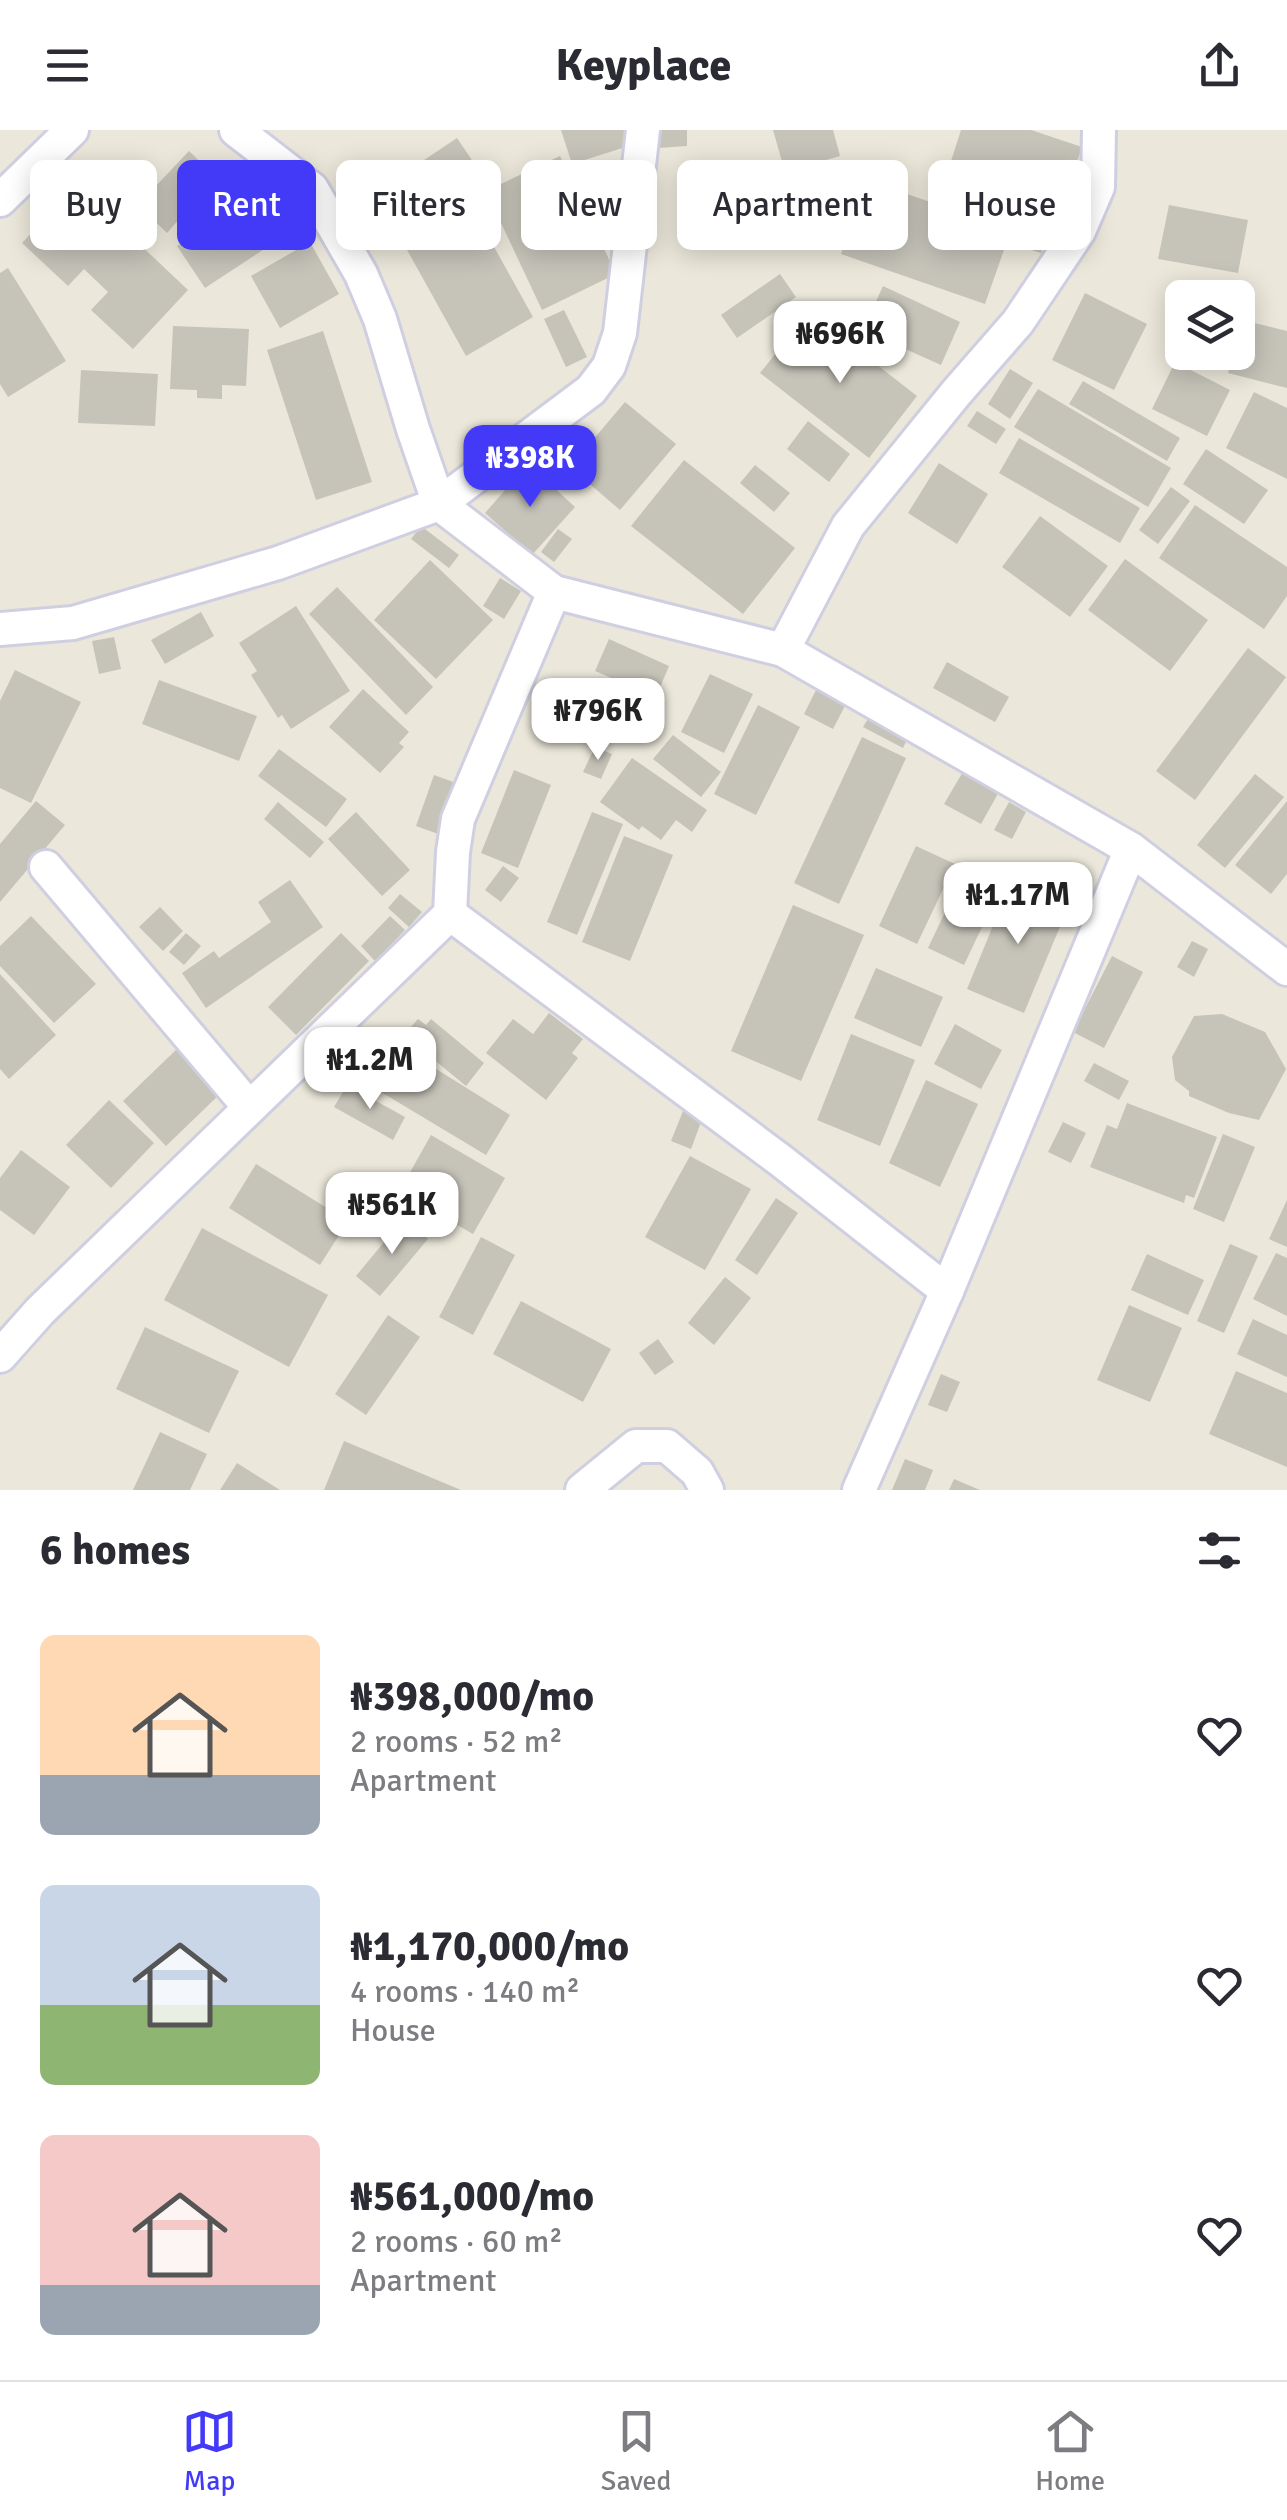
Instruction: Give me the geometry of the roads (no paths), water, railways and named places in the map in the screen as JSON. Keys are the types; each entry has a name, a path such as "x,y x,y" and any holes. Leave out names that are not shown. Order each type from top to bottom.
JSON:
{"street":[{"path":"0,200 72,130"},
{"path":"236,130 312,190 361,274 380,320 439,504 554,592 783,650 1131,849 1287,969"},
{"path":"0,629 72,623 278,563 439,504 592,390 609,366 620,333 643,130"},
{"path":"783,650 848,526 1018,322 1080,231 1098,187 1099,130"},
{"path":"0,1356 40,1311 248,1106 450,914 458,819 554,592"},
{"path":"859,1490 947,1291 1131,849"},
{"path":"46,867 248,1106"},
{"path":"450,914 780,1160 947,1291"},
{"path":"582,1490 636,1446 667,1446 697,1472 706,1490"}]}
